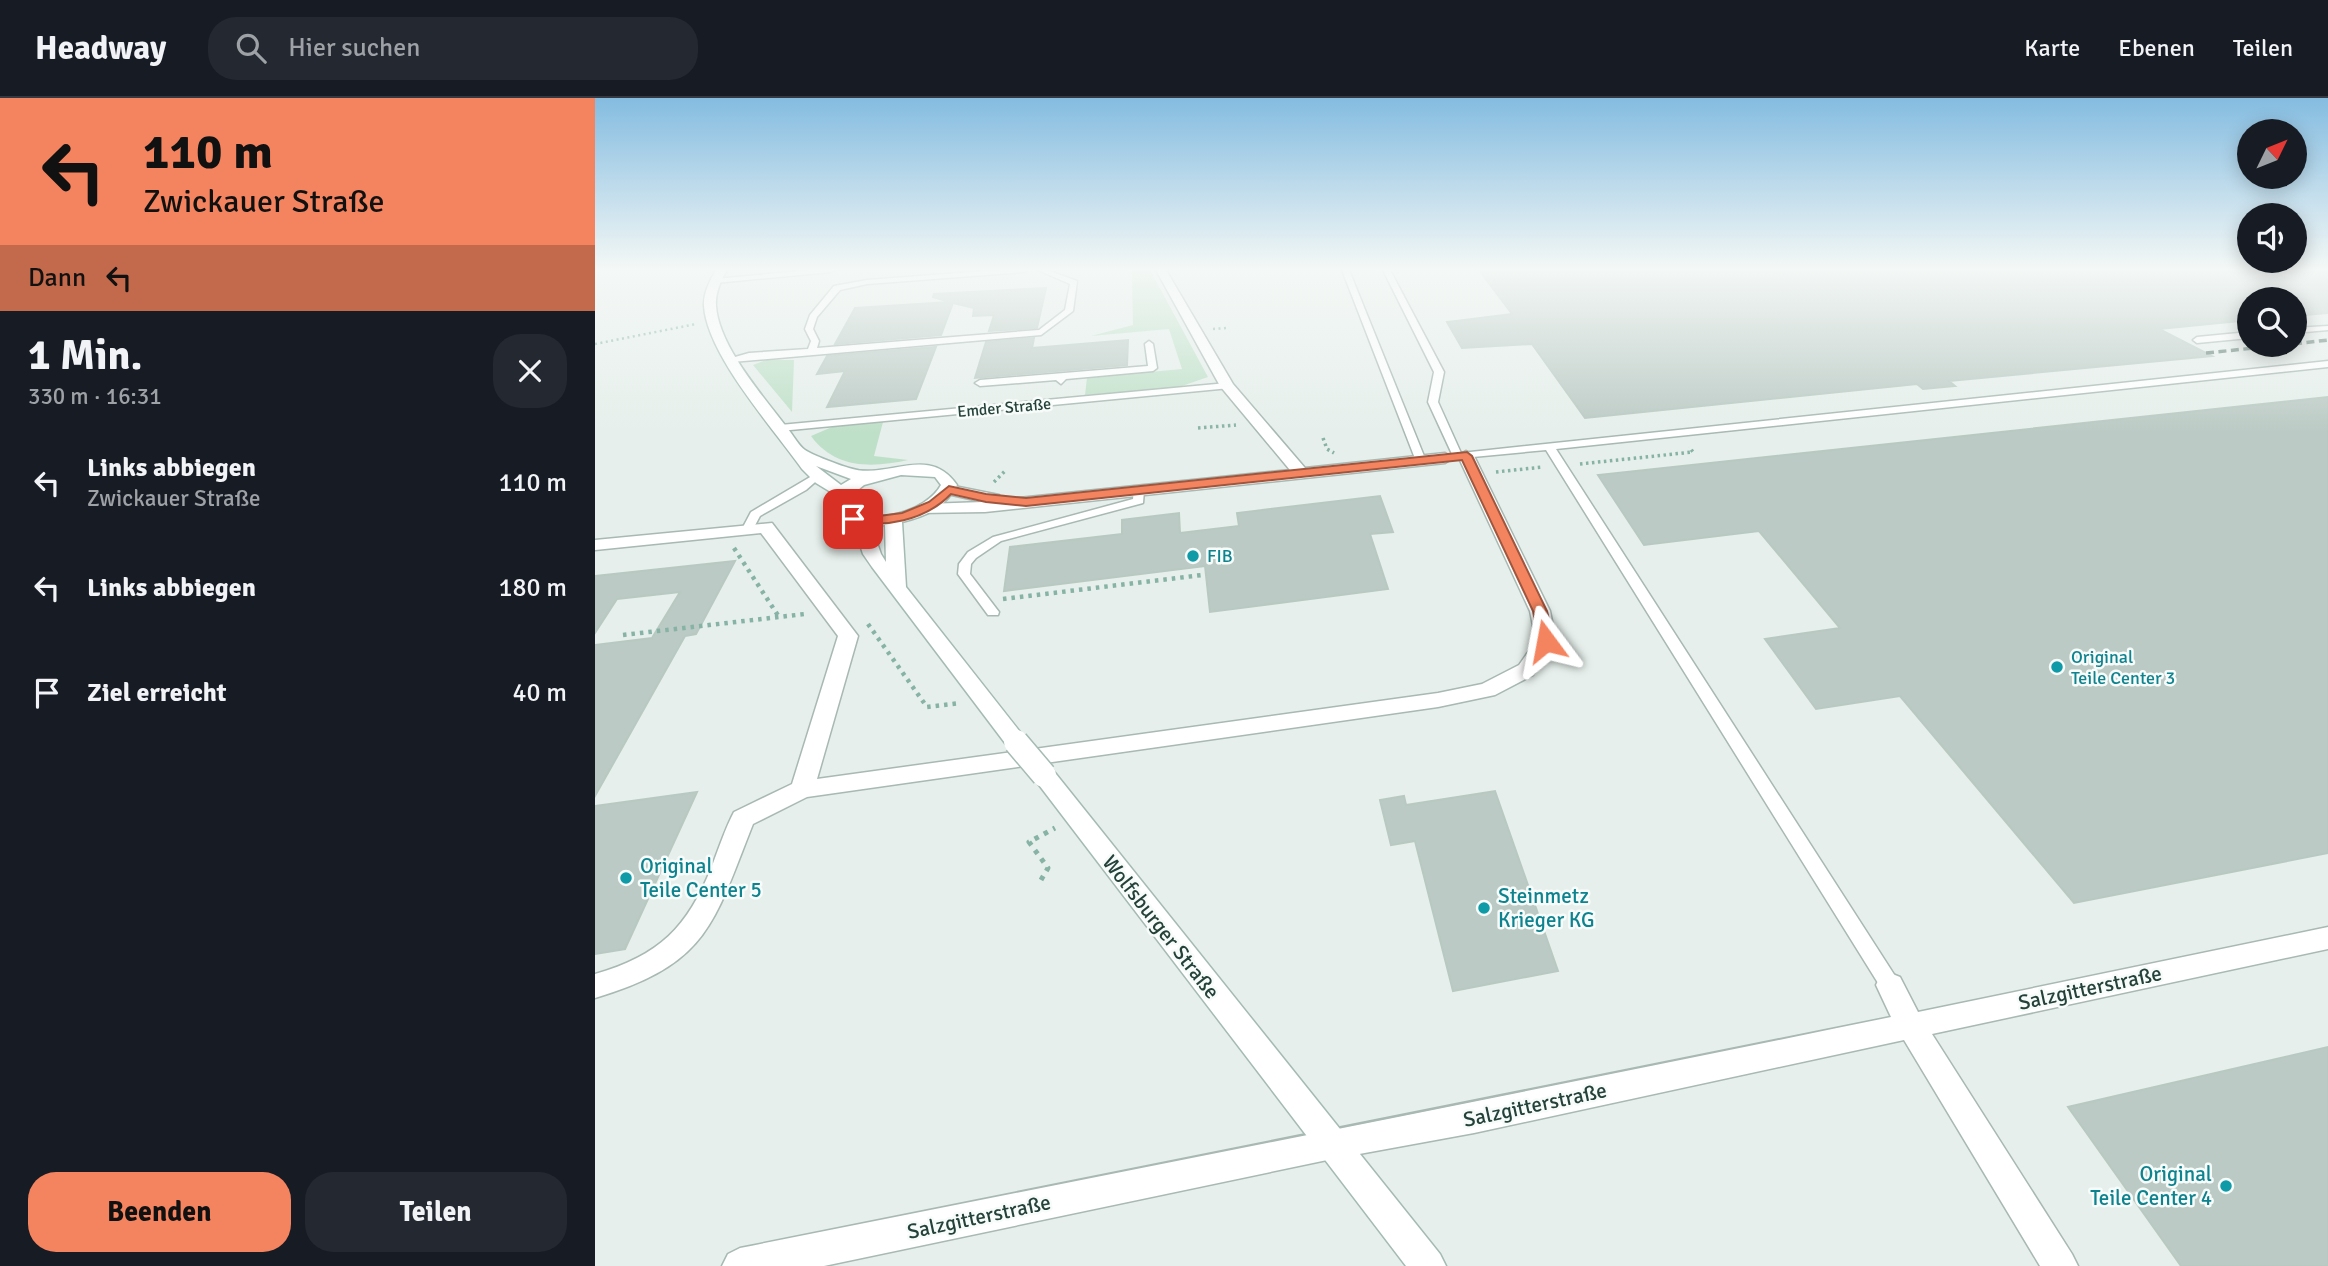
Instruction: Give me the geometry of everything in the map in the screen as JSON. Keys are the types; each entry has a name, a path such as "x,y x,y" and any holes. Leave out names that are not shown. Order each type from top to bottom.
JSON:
{"street":[{"path":"716,325 732,359 797,451 817,476 843,493"},
{"path":"1192,325 1227,386 1302,474"},
{"path":"797,451 843,472 869,478"},
{"path":"595,986 636,973 674,948 703,915 743,818 802,789 1488,690 1527,670 1546,641 1540,611 1461,461 1421,461 975,508 926,509 893,519 861,520 841,512 837,503 843,493 869,478 895,471 925,470 945,477 949,490 926,509"},
{"path":"949,490 986,498 1026,502"},
{"path":"893,519 897,586"},
{"name":"Wolfsburger Straße","path":"861,520 872,554 1016,742 1428,1266"},
{"path":"595,545 767,527 848,636 802,789"},
{"name":"Salzgitterstraße","path":"740,1266 1332,1144 1474,1118 2328,938"},
{"path":"1890,985 1910,1026 2060,1266"}],"lane":[{"path":"810,325 809,329 815,341 811,351"},
{"path":"732,359 1041,331 1050,325"},
{"path":"1367,325 1421,461"},
{"path":"1414,325 1439,372 1433,402 1461,461 1549,447 2328,364"},
{"path":"2307,330 2328,328"},
{"path":"2197,340 2237,336"},
{"path":"980,383 1061,379 1153,368 1149,344"},
{"name":"Emder Straße","path":"780,428 1227,386"},
{"path":"1549,447 1890,985"},
{"path":"748,529 754,514 802,488 817,476"},
{"path":"993,612 964,574 965,564 983,547 1014,534 1139,501 1139,491"}],"path":[{"path":"595,344 692,325"},
{"path":"1198,428 1259,423"},
{"path":"1461,461 1561,466 1693,452 1677,433"},
{"path":"729,548 737,549 779,617"},
{"path":"984,601 1202,575"},
{"path":"623,635 856,608 927,707 957,705 980,695"},
{"path":"1041,880 1048,868 1029,842 1075,816"}],"green space":[{"path":"1133,325 1180,325 1208,377 1179,387 1085,395 1087,378 1182,369 1169,329 1091,336"},
{"path":"766,360 794,360 792,412 753,365"},
{"path":"883,422 874,456 908,460 868,465 855,463 831,455 811,436 832,427"}],"building":[{"path":"846,325 945,325 941,335 835,344"},
{"path":"991,325 1038,325 1037,328 989,331"},
{"path":"1448,325 2204,325 2159,329 2212,356 1949,381 1955,386 1923,389 1917,384 1585,418 1532,344 1462,348"},
{"path":"1034,338 1032,348 1128,340 1127,365 975,378 986,342"},
{"path":"936,347 916,399 827,407 845,371 817,374 827,356"},
{"name":"Original Teile Center 3","path":"2328,397 2328,853 2074,903 1900,696 1816,709 1765,639 1840,628 1759,531 1644,545 1598,475"},
{"name":"FIB","path":"1380,496 1393,532 1370,534 1388,589 1210,612 1205,566 1004,591 1010,547 1122,534 1122,520 1179,513 1180,533 1239,526 1237,513"},
{"path":"735,561 696,634 685,636 595,796 595,645 652,638 680,592 617,599 595,633 595,576"},
{"name":"Steinmetz Krieger KG","path":"1495,791 1558,971 1453,991 1415,841 1391,845 1380,800 1404,796 1406,805"},
{"name":"Original Teile Center 5","path":"697,792 625,949 595,954 595,806"},
{"name":"Original Teile Center 4","path":"2328,1047 2328,1266 2181,1266 2068,1107"}],"railway":[{"path":"2307,342 2328,340"},
{"path":"2206,353 2237,350"}],"place":[{"name":"FIB","path":"1193,556"},
{"name":"Original Teile Center 3","path":"2057,667"},
{"name":"Original Teile Center 5","path":"626,878"},
{"name":"Steinmetz Krieger KG","path":"1484,908"},
{"name":"Original Teile Center 4","path":"2226,1186"}],"route":[{"path":"853,519 893,519 916,513 934,504 949,490 986,498 1026,502 1467,456 1540,611 1546,641"}]}
